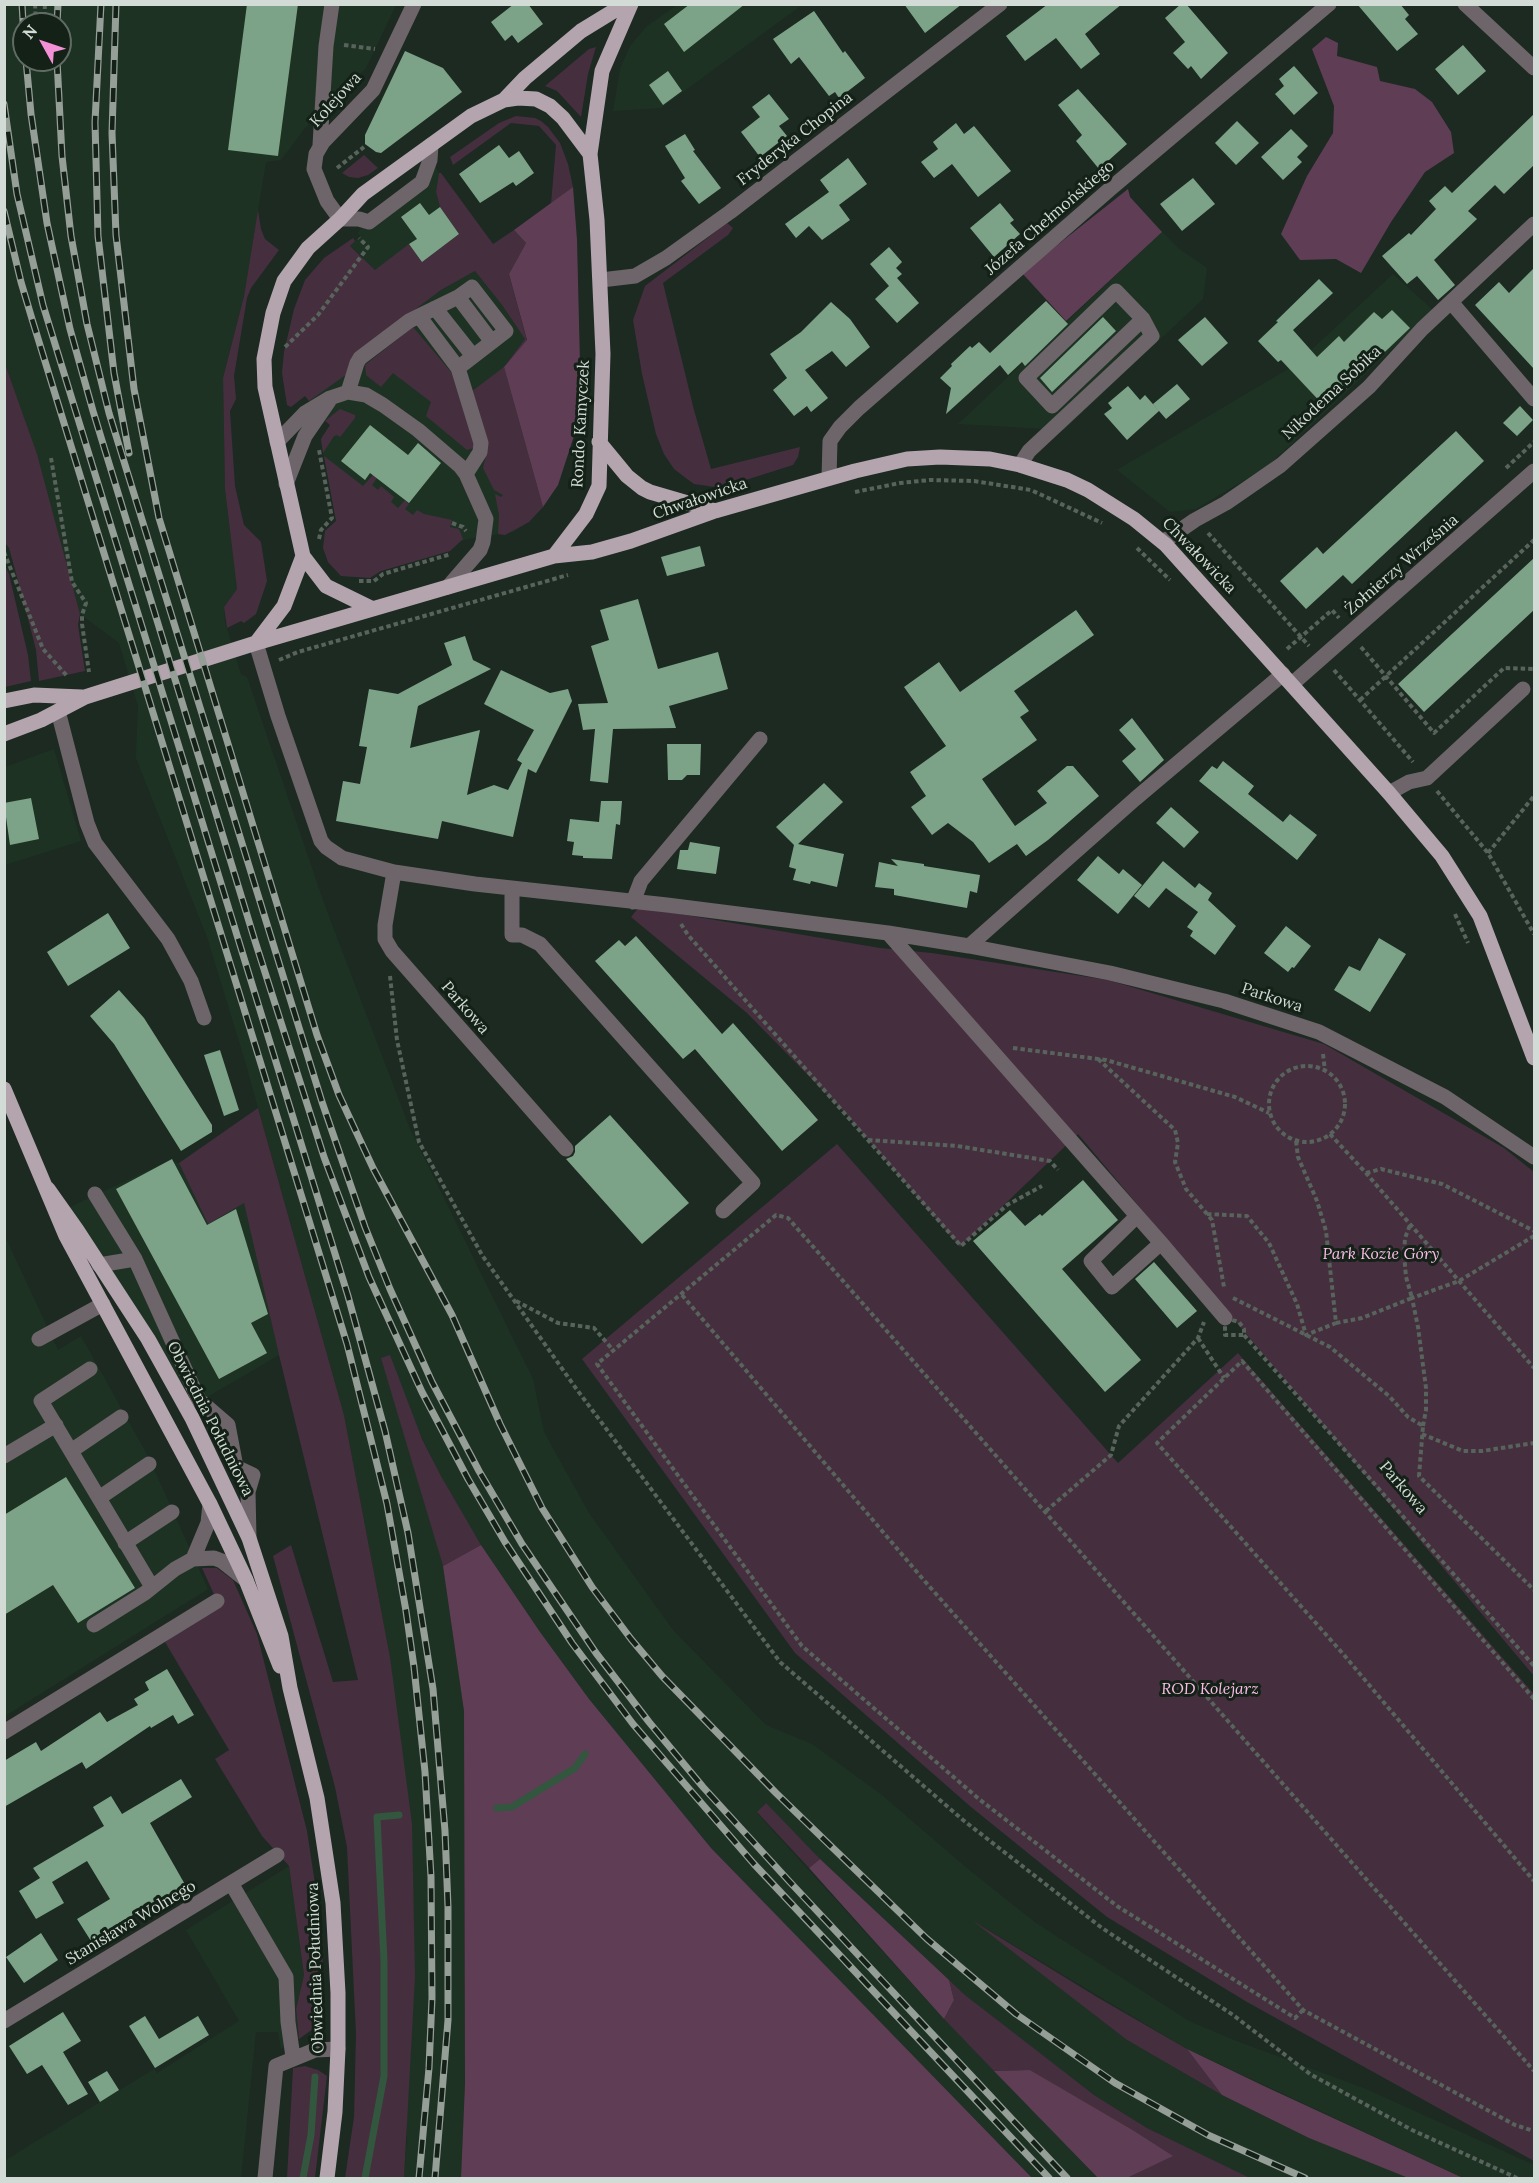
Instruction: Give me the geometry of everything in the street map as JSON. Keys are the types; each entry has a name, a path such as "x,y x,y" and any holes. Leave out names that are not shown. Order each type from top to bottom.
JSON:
{"main road":[{"path":"504,100 545,60 581,31 625,4"},
{"name":"Rondo Kamyczek","path":"554,556 586,514 599,486 603,364 601,280 590,154 602,71 631,4"},
{"path":"373,609 326,586 303,556 267,400 264,373 266,346 273,313 284,281 308,248 363,194 471,116 504,100 518,98 543,102 562,118 590,154"},
{"path":"599,442 627,476 642,488 715,511"},
{"name":"Chwałowicka","path":"554,556 592,552 648,536 715,511 889,462 924,458 990,459 1020,465 1067,480 1088,490 1121,509 1163,542 1189,567 1442,856 1480,916 1534,1058"},
{"path":"256,643 285,606 303,556"},
{"path":"4,734 85,697 256,643 554,556"},
{"path":"4,701 34,695 85,697"},
{"name":"Obwiednia Południowa","path":"4,1089 66,1236 210,1504 246,1580 290,1688"},
{"name":"Obwiednia Południowa","path":"48,1189 158,1356 192,1418 249,1538 281,1636 290,1688 310,1765 328,1860 335,1935 338,2049 335,2112 327,2178"}],"street":[{"path":"320,146 326,46 332,4"},
{"name":"Kolejowa","path":"340,219 327,201 314,169 316,154 320,146 373,90 414,4"},
{"name":"Fryderyka Chopina","path":"601,280 635,276 666,258 730,212 1000,4"},
{"name":"Józefa Chełmońskiego","path":"829,478 830,441 859,408 1110,189 1329,4"},
{"path":"1465,4 1534,68"},
{"path":"340,219 359,219 369,222 422,182 430,160 431,145"},
{"name":"Nikodema Sobika","path":"1163,542 1281,465 1369,387 1422,329 1534,224"},
{"path":"1020,465 1029,452 1152,336 1143,319 1116,291 1026,378 1052,406 1055,427"},
{"path":"348,392 360,358 409,321 458,297 492,342 458,368"},
{"path":"1451,302 1534,399"},
{"path":"435,308 473,356"},
{"path":"419,316 458,368 482,443 480,452 466,474"},
{"path":"1052,406 1143,319"},
{"path":"277,442 305,413 348,392 366,395 418,430 460,466 466,474 486,519 480,550 448,587"},
{"path":"286,484 305,436 330,399"},
{"name":"Żołnierzy Września","path":"1288,679 1322,658 1534,471"},
{"name":"Parkowa","path":"256,643 278,716 321,841 342,858 394,872 888,933 969,946 1110,973 1213,998 1319,1032 1445,1097 1534,1157"},
{"path":"969,946 1135,799 1288,679"},
{"path":"1389,793 1409,782 1427,778 1523,689"},
{"path":"58,711 87,823 95,843 168,939 191,981 204,1018"},
{"path":"633,902 641,881 760,739"},
{"name":"Parkowa","path":"394,872 385,925 385,939 392,951 566,1149"},
{"path":"512,888 512,934 522,934 540,944 753,1182 723,1211"},
{"path":"888,933 1225,1318"},
{"path":"95,1194 135,1259 199,1400 228,1425 236,1467"},
{"path":"1137,1216 1091,1262 1112,1287 1161,1243"},
{"path":"99,1265 135,1259"},
{"path":"39,1339 103,1304"},
{"path":"90,1369 41,1401 152,1587"},
{"path":"71,1451 121,1417"},
{"path":"4,1456 56,1425"},
{"path":"99,1498 149,1464"},
{"path":"196,1477 220,1476 236,1467"},
{"path":"236,1467 253,1475 248,1492 249,1538"},
{"path":"94,1625 193,1558 208,1523 210,1504"},
{"path":"125,1543 172,1512"},
{"path":"193,1558 214,1558 222,1561 246,1580"},
{"path":"4,1732 217,1601"},
{"name":"Stanisława Wolnego","path":"4,2021 277,1855"},
{"path":"231,1883 286,1977 288,2022 294,2057"},
{"path":"265,2178 276,2066 315,2050 338,2049"}],"path":[{"path":"326,46 352,45 390,53"},
{"path":"337,168 364,147"},
{"path":"282,349 315,319 368,248 359,238"},
{"path":"318,442 332,518 321,530 318,545"},
{"path":"1504,470 1534,442"},
{"path":"51,458 72,582 86,603 81,624 89,672"},
{"path":"848,494 900,483 974,480 1031,490 1106,525"},
{"path":"1195,520 1360,700 1427,778 1488,853 1534,934"},
{"path":"452,524 464,527 468,539"},
{"path":"1360,700 1534,540"},
{"path":"1133,543 1171,581"},
{"path":"4,552 43,649 68,677"},
{"path":"351,581 374,581 383,574 454,553"},
{"path":"278,663 282,657 298,652 571,574"},
{"path":"1287,649 1332,610 1341,620 1348,613"},
{"path":"1386,675 1434,733 1504,668 1534,669"},
{"path":"1488,853 1534,796"},
{"path":"1452,909 1472,951"},
{"path":"681,924 688,935 961,1246 1007,1205 1042,1186"},
{"path":"392,951 389,964 397,1040 419,1142 482,1255 513,1300 780,1662 981,1834 1102,1928 1233,2015 1310,2074 1412,2130 1517,2178"},
{"path":"984,1044 1098,1059 1235,1096 1269,1113"},
{"path":"1098,1059 1174,1130 1178,1143 1175,1162 1186,1190 1212,1220 1222,1285 1227,1294 1330,1347 1389,1396 1408,1417 1423,1426"},
{"path":"1301,1067 1319,1069 1335,1079 1342,1089 1345,1101 1344,1114 1339,1125 1330,1134 1306,1143 1283,1134 1274,1125 1269,1113 1270,1094 1279,1078 1301,1067"},
{"path":"1330,1134 1534,1368"},
{"path":"867,1140 957,1146 1050,1161 1058,1170"},
{"path":"1296,1141 1298,1157 1317,1201 1326,1231 1336,1323"},
{"path":"1366,1173 1381,1169 1442,1184 1534,1231"},
{"path":"1207,1214 1247,1216 1269,1243 1297,1304 1306,1335"},
{"path":"1303,2010 1295,2018 1117,1906 979,1799 802,1646 597,1364 776,1215 788,1218 1534,2071"},
{"path":"1410,1224 1404,1254 1406,1277 1419,1336 1426,1388 1419,1476 1534,1590"},
{"path":"1306,1335 1336,1323 1362,1318 1459,1281 1534,1236"},
{"path":"682,1295 922,1578 1303,2010 1515,2125 1534,2131"},
{"path":"513,1300 558,1323 594,1328 613,1350"},
{"path":"1046,1511 1111,1455 1119,1426 1198,1338 1210,1301"},
{"name":"Parkowa","path":"1244,1335 1534,1666"},
{"path":"1198,1338 1224,1378"},
{"path":"1534,1699 1242,1361 1157,1443 1344,1655 1534,1881"},
{"path":"1422,1434 1463,1451 1482,1451 1534,1443"}],"shaded area":[{"path":"5,5 396,5 366,68 305,128 281,160 266,162 244,296 223,378 225,489 237,589 224,607 225,622 241,674 247,677 325,906 410,1129 533,1379 544,1432 589,1513 673,1630 766,1725 812,1744 882,1795 968,1869 1036,1923 1189,2021 1366,2089 1534,2165 1534,2178 1463,2178 1187,2049 980,1925 1127,2040 1222,2095 1309,2138 1407,2177 1247,2177 1147,2128 1094,2095 1053,2064 965,1995 820,1859 765,1803 757,1813 944,2019 1098,2178 1032,2178 711,1848 589,1699 481,1545 441,1476 382,1358 443,1566 464,1711 465,2084 461,2178 404,2178 407,2139 390,1657 344,1415 245,1061 207,937 136,758 138,706 119,643 80,614 37,455 5,364"},
{"path":"677,5 802,5 661,108 613,111 620,69 630,46 646,27"},
{"path":"1326,37 1338,43 1337,56 1377,67 1380,81 1415,89 1432,102 1451,132 1454,153 1425,172 1391,222 1361,273 1336,259 1300,260 1281,234 1307,176 1333,133 1334,106 1312,49"},
{"path":"434,164 439,173 436,192 440,207 459,234 422,262 375,270 350,245 361,236 358,233 374,209"},
{"path":"573,187 577,240 581,405 574,436 558,485 543,507 504,367 527,340 509,274 526,243 514,230"},
{"path":"1128,189 1130,197 1162,232 1066,321 1022,273"},
{"path":"1162,232 1178,248 1207,268 1203,299 1064,430 958,424"},
{"path":"475,271 525,339 504,367 543,507 529,522 513,532 461,541 450,551 381,571 370,578 341,576 328,562 323,548 325,531 336,521 321,443 322,436 330,425 305,396 291,407 287,405 282,373 284,352 288,350 356,354 441,290"},
{"path":"1393,274 1433,310 1268,466 1196,509 1170,512 1117,470 1295,365"},
{"path":"54,749 81,841 5,865 5,767"},
{"path":"168,1161 179,1163 208,1223 244,1202 279,1355 192,1406 113,1272 68,1208"},
{"path":"4,1234 58,1350 81,1336 149,1458 208,1589 5,1716"},
{"path":"481,1545 589,1699 711,1848 1032,2178 461,2178 465,2084 464,1711 443,1566"},
{"path":"820,1859 949,1980 954,2000 944,2019 809,1868"},
{"path":"289,1866 304,1975 296,2009 299,2039 281,2049 278,2032 256,2032 241,2178 5,2178 4,2161 154,2069 157,2073 239,2021 186,1930"},
{"path":"1187,2049 1463,2178 1406,2178 1309,2138 1222,2095"},
{"path":"1030,2070 1173,2156 1127,2178 1098,2178 994,2071"}],"green space":[{"path":"596,47 588,74 581,117 557,91 545,86 589,49"},
{"path":"516,116 541,121 560,143 573,187 551,204 556,145 539,126 511,123 453,165 450,157 499,123"},
{"path":"364,155 378,168 358,178 342,173"},
{"path":"439,173 493,244 514,230 526,243 509,274 527,341 504,367 525,339 475,271 441,290 356,354 347,374 309,401 305,396 291,407 287,405 282,373 284,352 294,309 305,280 324,258 353,238 355,241 350,246 375,270 409,244 422,261 459,234 440,207 436,192"},
{"path":"258,210 265,239 279,250 251,288 247,298 234,376 236,399 230,411 235,486 244,525 261,542 267,581 256,614 244,623 241,621 227,628 224,607 237,589 225,489 223,378 244,296"},
{"path":"727,223 733,228 728,235 663,283 711,469 800,447 793,465 730,485 715,487 694,484 674,469 664,454 656,434 642,374 633,320 645,286"},
{"path":"413,327 451,372 476,447 467,450 426,416 431,402 393,373 381,387 366,375 365,365"},
{"path":"5,364 37,454 80,614 78,625 85,671 39,681 36,650 9,548 5,543"},
{"path":"504,367 543,507 529,522 505,535 498,534 499,515 495,494 501,497 503,495 494,490 483,468 488,447 471,392"},
{"path":"340,409 355,415 355,418 340,437 334,436 323,453 321,439 330,425 325,421"},
{"path":"324,456 363,486 373,475 377,478 372,485 378,490 381,486 394,497 391,502 398,508 405,500 409,504 405,509 413,515 417,510 424,514 452,520 450,527 459,529 463,539 450,551 381,571 370,578 341,576 328,562 323,548 325,531 336,521"},
{"path":"4,564 9,574 28,655 31,681 5,687"},
{"name":"Park Kozie Góry","path":"639,907 880,948 932,953 1108,980 1324,1044 1504,1148 1534,1172 1534,1676 1078,1134 960,1247 847,1115 747,1013 631,917"},
{"path":"258,1108 344,1415 390,1657 412,1824 415,1976 404,2178 345,2178 354,2117 356,2034 347,1847 335,1787 273,1556 291,1545 333,1682 358,1680 244,1203 208,1224 179,1163"},
{"name":"ROD Kolejarz","path":"837,1144 1118,1463 1238,1353 1534,1694 1534,2161 1247,2002 1107,1917 971,1807 795,1653 582,1359"},
{"path":"390,1355 422,1439 481,1545 443,1566 381,1358"},
{"path":"202,1568 217,1568 233,1580 257,1634 307,1831 322,1930 324,2021 299,2039 296,2009 304,1975 289,1866 262,1836 215,1759 229,1750 165,1642 217,1601"},
{"path":"766,1803 820,1859 809,1868 757,1812"},
{"path":"973,1921 1187,2049 1222,2095 1127,2040"},
{"path":"949,1980 965,1995 1094,2095 1147,2128 1250,2178 1127,2178 1172,2156 1030,2070 994,2071 944,2019 954,2000"},
{"path":"305,2066 327,2076 315,2178 287,2178 293,2068"}],"building":[{"path":"247,4 298,4 278,156 228,150"},
{"path":"514,4 528,4 543,24 518,43 512,35 505,41 491,22"},
{"path":"690,4 745,4 684,52 664,24"},
{"path":"904,4 962,4 925,33"},
{"path":"1048,4 1122,4 1085,34 1100,54 1081,69 1056,38 1025,61 1006,36"},
{"path":"1181,4 1186,4 1228,53 1201,79 1191,66 1188,69 1173,53 1185,42 1165,18"},
{"path":"1357,4 1400,4 1409,15 1405,19 1418,34 1397,51"},
{"path":"814,11 843,53 845,51 865,78 839,98 835,92 829,96 799,57 791,64 773,39"},
{"path":"1463,45 1486,71 1458,95 1435,69"},
{"path":"405,51 443,68 462,92 381,153 376,152 365,144 365,135"},
{"path":"1294,66 1318,93 1294,115 1275,94 1284,86 1279,79"},
{"path":"668,71 682,91 663,105 649,85"},
{"path":"1078,89 1127,144 1099,169 1076,141 1082,135 1058,105"},
{"path":"769,94 789,119 779,126 787,136 760,157 741,132 760,117 752,107"},
{"path":"1534,114 1534,165 1504,194 1495,185 1468,211 1477,219 1434,260 1455,285 1438,300 1417,276 1407,284 1382,256 1409,233 1411,235 1436,209 1429,201 1445,186 1452,193"},
{"path":"1237,121 1259,143 1236,165 1215,143"},
{"path":"956,123 964,134 974,126 1011,171 978,197 952,164 934,178 921,162 938,149 933,142"},
{"path":"1291,129 1308,146 1297,157 1302,162 1283,180 1261,157"},
{"path":"685,134 695,150 693,151 721,188 699,204 681,181 685,178 665,146"},
{"path":"499,145 509,158 519,151 534,173 516,186 513,182 480,203 459,174"},
{"path":"848,158 867,184 839,205 850,220 822,240 809,226 796,238 785,224 829,192 820,180"},
{"path":"1193,178 1215,204 1182,231 1160,204"},
{"path":"420,203 429,215 440,207 459,234 422,262 409,244 417,239 401,217"},
{"path":"1000,203 1014,220 1010,223 1020,234 994,257 970,228"},
{"path":"889,247 902,262 896,268 902,274 897,278 919,303 897,323 875,299 889,286 870,264"},
{"path":"1534,268 1534,369 1475,305 1499,282 1509,293"},
{"path":"1319,279 1333,293 1293,330 1317,357 1339,336 1344,342 1374,312 1382,319 1392,310 1410,328 1326,408 1281,360 1278,362 1258,341"},
{"path":"1046,301 1068,324 1025,366 1022,362 1008,375 1000,365 946,414 951,388 940,378 952,366 951,364 970,346 972,348 979,342 990,353"},
{"path":"831,302 850,319 870,347 846,367 832,351 805,370 828,398 811,412 807,406 794,416 773,390 787,378 770,354 801,332"},
{"path":"1103,317 1116,331 1052,392 1040,378"},
{"path":"1205,317 1228,343 1202,366 1178,340"},
{"path":"1177,384 1190,399 1166,419 1153,404"},
{"path":"1128,386 1140,400 1145,395 1159,411 1127,440 1104,414 1112,408 1108,403"},
{"path":"1520,406 1533,420 1517,436 1503,423"},
{"path":"370,425 408,455 418,443 441,463 409,503 370,473 365,480 341,461"},
{"path":"1456,431 1484,461 1352,584 1343,575 1306,609 1280,581 1317,547 1323,554"},
{"path":"700,546 705,566 667,576 661,557"},
{"path":"1534,558 1534,610 1424,712 1398,684"},
{"path":"638,599 658,669 718,652 728,689 669,706 676,728 613,729 608,783 590,781 595,729 583,730 578,704 608,703 591,646 609,640 600,610"},
{"path":"1076,610 1094,635 1014,691 1029,711 1020,717 1037,740 982,779 1015,826 1047,803 1037,791 1067,766 1073,766 1099,796 1026,856 1017,844 989,863 973,842 948,823 932,835 911,807 926,796 910,772 946,746 904,687 939,662 960,692"},
{"path":"465,636 473,660 491,669 418,706 410,748 480,730 467,795 494,785 508,790 522,763 517,760 534,730 484,704 501,670 550,693 568,689 572,701 536,773 528,769 513,837 442,821 438,839 336,821 343,781 360,784 367,747 359,746 369,689 398,694 452,665 444,643"},
{"path":"1132,718 1164,760 1140,782 1122,761 1136,749 1119,730"},
{"path":"667,744 701,744 700,775 687,775 682,780 668,780"},
{"path":"1223,761 1254,786 1248,794 1283,822 1290,814 1317,835 1297,860 1199,781 1212,766 1217,769"},
{"path":"824,783 843,802 798,844 844,854 837,887 811,881 810,884 793,880 796,869 789,867 794,845 776,827"},
{"path":"31,798 39,839 10,845 4,803"},
{"path":"601,801 622,801 620,825 616,824 612,859 583,858 583,856 572,855 574,842 567,841 570,819 599,822"},
{"path":"1171,807 1199,832 1184,848 1156,823"},
{"path":"690,842 720,847 716,874 677,869 680,850 688,850"},
{"path":"1098,856 1119,874 1123,869 1142,885 1118,914 1077,880"},
{"path":"891,859 980,875 977,893 970,891 967,908 894,895 894,889 875,887 879,862 898,866"},
{"path":"1163,861 1195,888 1199,883 1212,893 1208,900 1236,926 1215,955 1190,936 1193,931 1187,927 1198,912 1166,888 1149,908 1134,896"},
{"path":"108,913 130,948 68,986 47,952"},
{"path":"1286,926 1311,946 1294,968 1292,967 1288,972 1264,953"},
{"path":"636,936 722,1034 733,1023 818,1120 782,1151 695,1049 683,1059 595,961 619,940 625,946"},
{"path":"1379,938 1406,954 1370,1012 1334,990 1349,966 1360,971"},
{"path":"119,990 144,1018 212,1125 212,1132 181,1151 114,1044 90,1016"},
{"path":"220,1050 239,1110 224,1116 204,1055"},
{"path":"610,1115 689,1203 642,1244 566,1159 573,1156 575,1146"},
{"path":"172,1159 207,1225 236,1209 268,1314 251,1323 267,1353 219,1379 116,1189"},
{"path":"1083,1180 1118,1220 1062,1269 1141,1360 1105,1392 973,1241 1010,1210 1025,1226 1040,1214 1042,1216"},
{"path":"1154,1262 1197,1311 1177,1328 1135,1279"},
{"path":"66,1477 135,1588 78,1623 53,1585 4,1615 4,1515"},
{"path":"167,1669 194,1715 178,1724 173,1715 151,1728 150,1726 86,1769 82,1762 4,1807 4,1761 36,1742 41,1751 100,1712 107,1722 138,1705 134,1699 149,1690 145,1682"},
{"path":"181,1779 192,1797 150,1823 187,1888 142,1916 139,1911 91,1941 77,1919 110,1899 87,1861 52,1882 64,1903 36,1919 19,1891 40,1878 33,1868 104,1826 93,1807 111,1796 122,1814"},
{"path":"41,1933 58,1960 24,1983 6,1957"},
{"path":"63,2012 81,2041 63,2052 88,2094 68,2105 42,2065 27,2074 9,2046"},
{"path":"145,2016 159,2039 198,2016 209,2035 155,2068 129,2026"},
{"path":"107,2071 119,2090 100,2102 88,2082"}],"waterway":[{"path":"497,1808 512,1807 575,1768 585,1754"},
{"path":"365,2178 384,2076 384,1961 377,1817 399,1815"},
{"path":"303,2178 311,2135 315,2077"}],"railway":[{"path":"22,4 22,12"},
{"path":"58,4 58,12"},
{"path":"101,4 95,122 98,236 114,373 129,453"},
{"path":"116,4 112,133 116,235 134,389 159,518 317,1035 339,1095 373,1168 452,1315 500,1424 542,1508 592,1587 662,1676 776,1793 927,1939 1016,2014 1115,2083 1208,2135 1305,2178"},
{"path":"27,72 47,223 70,329 93,411 255,941 324,1157 369,1277 422,1392 468,1479 505,1542 572,1643 633,1724 754,1864 1049,2178"},
{"path":"58,72 62,156 71,236 87,324 109,413 322,1102 365,1227 432,1382 479,1471 522,1544 596,1653 649,1722 703,1787 788,1880 1067,2178"},
{"path":"4,104 17,194 43,305 348,1296 385,1431 408,1533 433,1689 445,1831 448,2020 435,2178"},
{"path":"4,211 32,319 347,1344 387,1504 414,1667 425,1772 431,1877 432,1998 429,2068 419,2178"}]}
